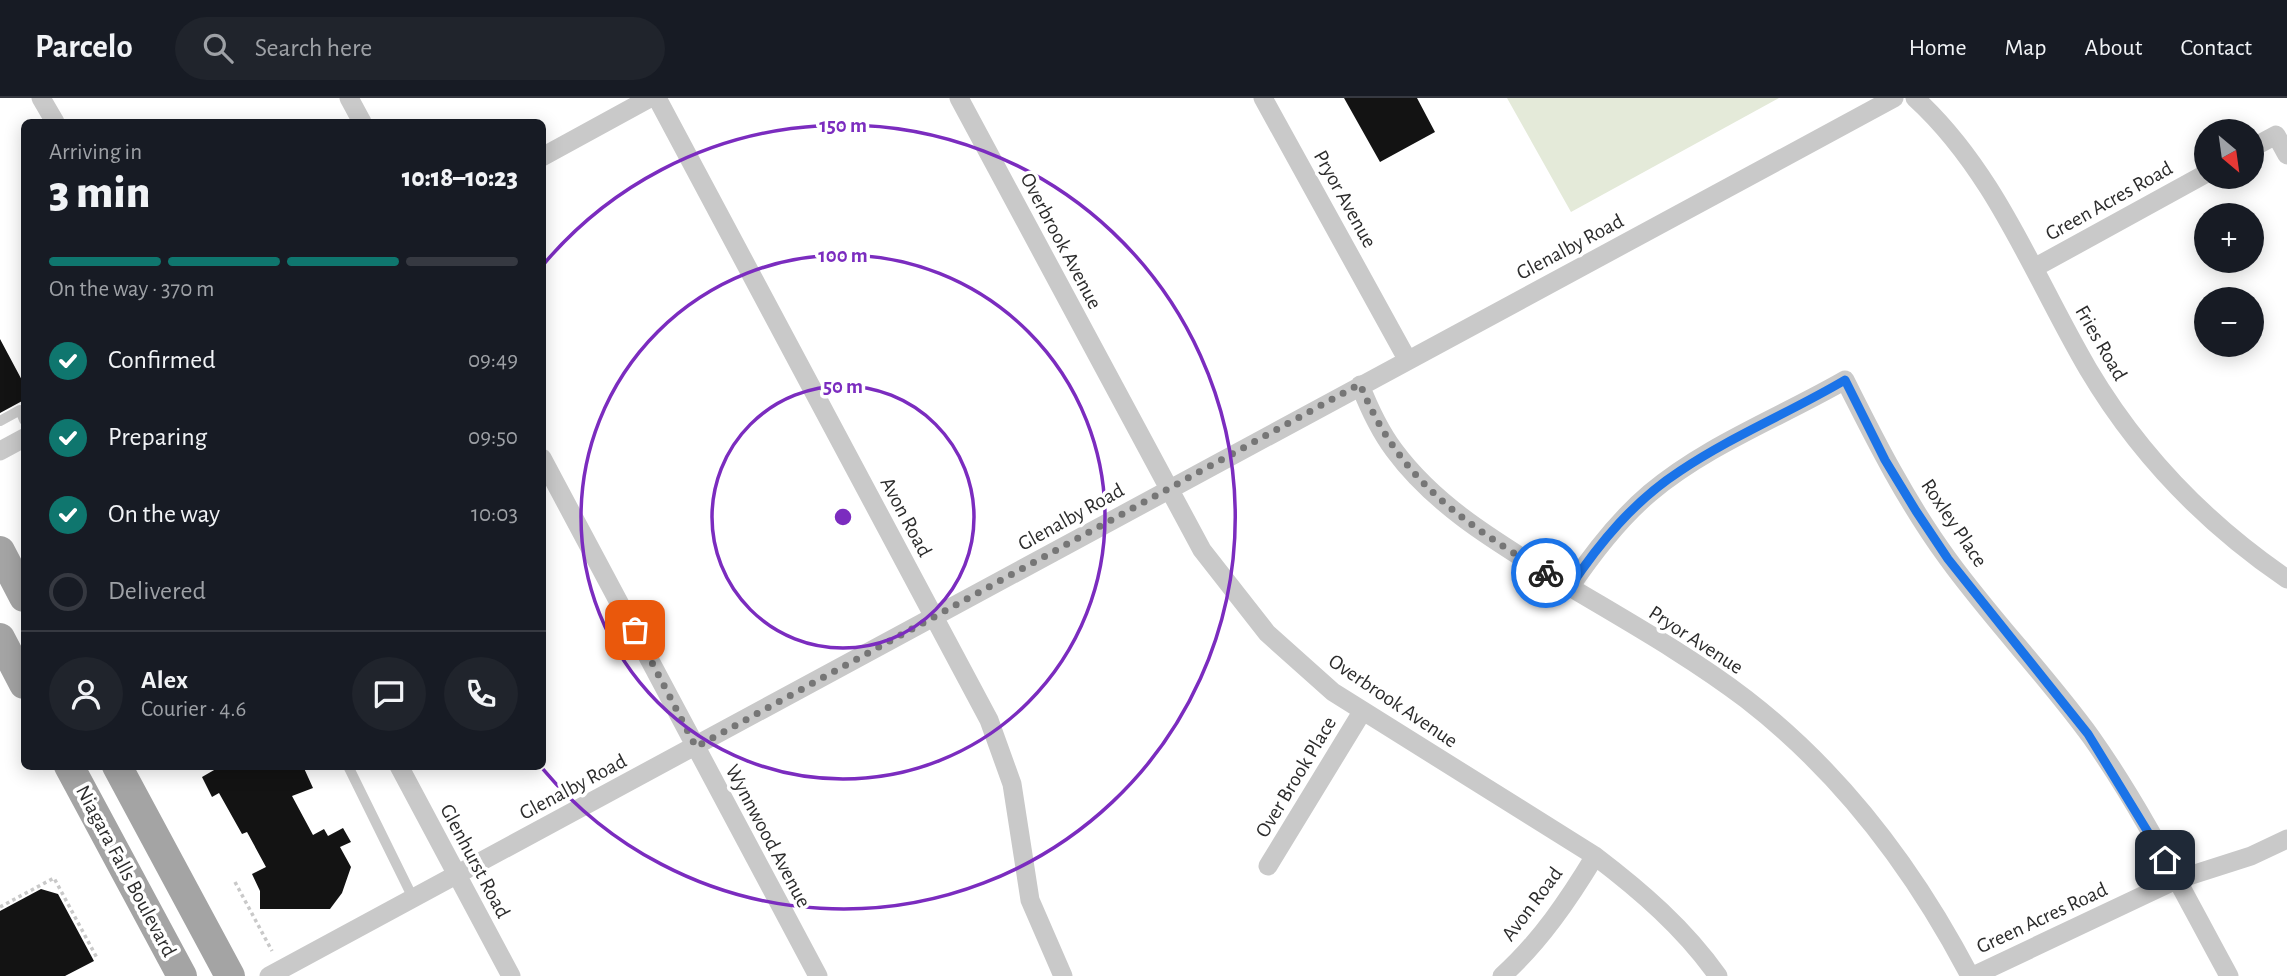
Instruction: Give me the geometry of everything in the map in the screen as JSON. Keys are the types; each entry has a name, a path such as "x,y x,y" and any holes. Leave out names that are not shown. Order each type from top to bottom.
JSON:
{"main road":[{"path":"0,551 21,591"},
{"path":"0,638 21,678"},
{"name":"Niagara Falls Boulevard","path":"71,770 182,976"},
{"name":"Niagara Falls Boulevard","path":"119,770 230,976"}],"street":[{"path":"41,98 53,119"},
{"path":"349,98 360,119"},
{"path":"546,155 650,98"},
{"name":"Avon Road","path":"657,98 1000,747 1012,784 1030,900 1063,976"},
{"name":"Overbrook Avenue","path":"959,98 1202,550 1243,607 1306,670 1362,712 1595,856 1635,886 1672,920 1718,976"},
{"name":"Pryor Avenue","path":"1263,98 1407,359"},
{"name":"Glenalby Road","path":"270,976 934,618 1360,384 1894,98"},
{"name":"Fries Road","path":"1914,98 1977,171 2034,268 2087,367 2136,440 2194,505 2234,541 2287,579"},
{"path":"2264,142 2276,135 2287,155"},
{"name":"Green Acres Road","path":"2034,268 2194,180"},
{"name":"Roxley Place","path":"1570,587 1614,528 1649,494 1679,471 1845,380 1885,460 1948,559 2088,734 2144,820 2230,976"},
{"name":"Pryor Avenue","path":"1360,384 1387,442 1425,485 1492,540 1725,685 1784,730 1819,764 1886,838 1914,878 1972,976"},
{"path":"0,451 21,440"},
{"name":"Wynnwood Avenue","path":"546,466 818,976"},
{"name":"Over Brook Place","path":"1268,866 1362,712"},
{"name":"Glenhurst Road","path":"401,770 511,976"},
{"name":"Green Acres Road","path":"1972,976 2176,880 2251,856 2287,839"},
{"name":"Avon Road","path":"1502,976 1542,934 1595,856"}],"lane":[{"path":"0,421 20,410 21,412"},
{"path":"350,770 413,898"}],"path":[{"path":"0,906 54,878 97,958"},
{"path":"235,882 272,951"}],"green space":[{"path":"1507,98 1779,98 1571,212"}],"building":[{"path":"1344,98 1417,98 1435,132 1380,162"},
{"path":"0,339 21,378 21,402 0,413"},
{"path":"214,770 305,770 313,788 292,796 313,835 324,829 328,836 343,828 351,842 340,847 351,867 342,893 330,909 260,909 260,891 252,874 266,867 247,832 242,834 219,793 212,797 202,777"},
{"path":"41,889 58,894 94,961 65,976 0,976 0,911"}],"way so far":[{"path":"635,630 696,747 1360,384 1373,417 1387,442 1425,485 1457,514 1492,540 1546,573"}],"route":[{"path":"1546,573 1570,587 1614,528 1649,494 1679,471 1845,380 1885,460 1916,511 1948,559 2088,734 2144,820 2165,860"}]}
